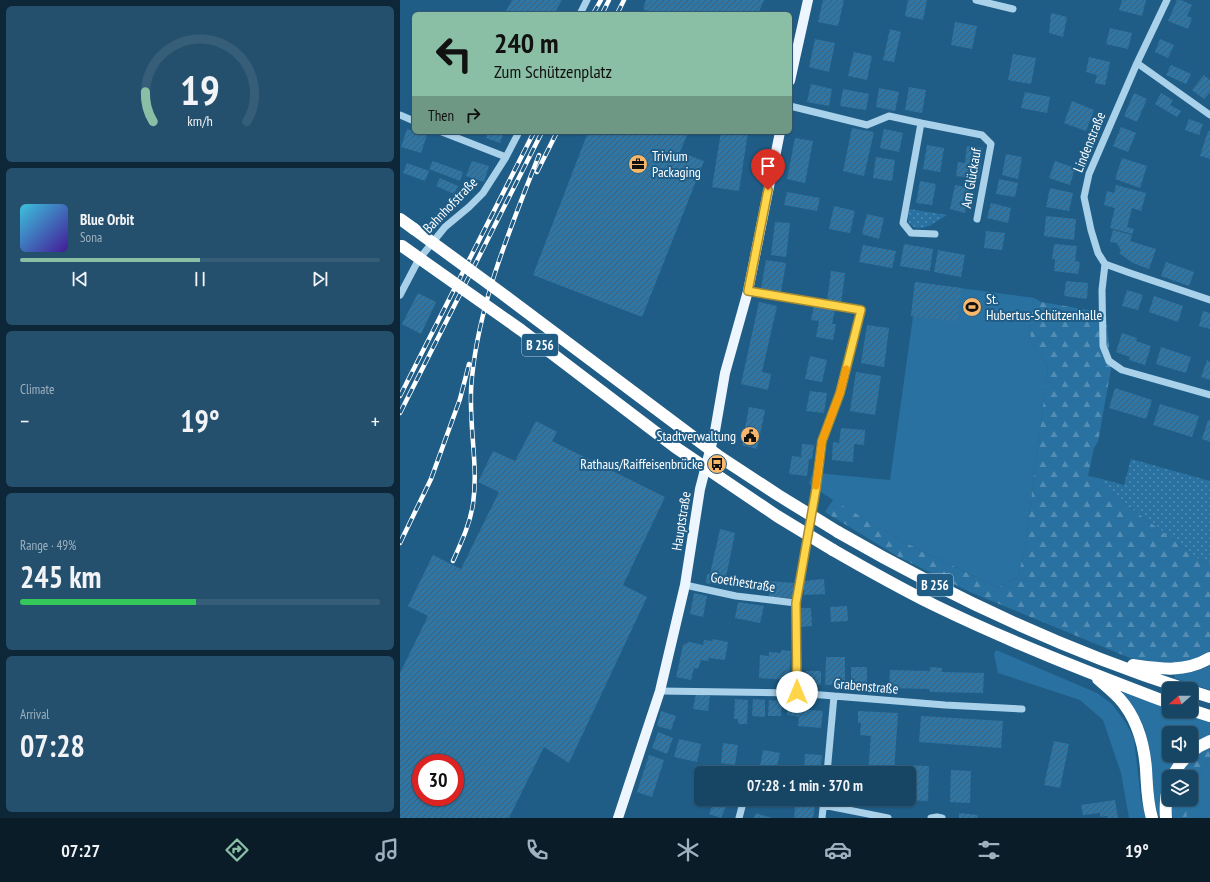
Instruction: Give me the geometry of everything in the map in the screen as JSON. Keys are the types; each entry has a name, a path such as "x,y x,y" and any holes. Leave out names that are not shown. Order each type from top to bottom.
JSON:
{"highway":[{"name":"B 256","path":"400,219 720,457 838,532 923,579 996,615 1111,663 1165,682"},
{"name":"B 256","path":"400,245 521,330 676,447 796,528 934,605 1028,648 1162,700"},
{"path":"1111,663 1167,669 1192,666 1210,658"},
{"path":"1093,674 1119,699 1137,725 1144,746 1149,803 1152,818"},
{"path":"1198,693 1210,697"},
{"path":"1198,712 1210,716"},
{"path":"1198,747 1210,741"},
{"path":"1165,806 1166,818"}],"main road":[{"path":"792,72 808,0"},
{"name":"Hauptstraße","path":"618,818 660,691 685,585 700,489 715,430 725,373 748,291 780,134"}],"street":[{"path":"581,12 587,0"},
{"path":"976,0 1013,9"},
{"name":"Lindenstraße","path":"1105,264 1098,252 1091,230 1084,197 1089,174 1137,63 1167,0"},
{"path":"1137,63 1210,115"},
{"name":"Am Glückauf","path":"792,106 867,125 889,116 982,135 991,144 977,219"},
{"path":"400,115 412,120"},
{"path":"921,123 903,223 911,233 935,234"},
{"path":"447,134 506,157"},
{"name":"Bahnhofstraße","path":"400,295 420,257 445,227 483,193 506,157 518,134"},
{"path":"1210,300 1105,264 1102,290 1103,346 1109,360 1122,370 1210,395"},
{"path":"748,291 861,310 840,393 822,441 816,489 796,603 797,692"},
{"name":"Goethestraße","path":"685,585 736,596 796,603"},
{"name":"Grabenstraße","path":"660,691 797,692 945,705 1022,709"},
{"path":"827,766 834,696"},
{"path":"739,818 742,806"},
{"path":"822,818 824,806"},
{"path":"840,806 888,818"},
{"path":"931,818 937,816 942,818"}],"green space":[{"path":"909,209 947,215 928,226 918,228 908,223"},
{"path":"915,282 1034,298 1030,331 1031,342 1048,367 1025,547 1018,577 998,588 904,542 842,506 809,484 813,471 827,474 890,480 913,317 911,316"},
{"path":"1034,298 1041,302 1106,313 1111,369 1098,442 1094,448 1088,476 1102,479 1103,484 1123,502 1199,559 1210,563 1210,651 1180,663 1171,664 1130,658 970,592 897,556 825,512 833,500 904,542 998,588 1018,577 1025,547 1048,367 1031,342 1030,331"},
{"path":"1131,459 1210,481 1210,563 1199,559 1123,502 1103,484 1102,479 1124,485"},
{"path":"996,650 1097,693 1112,704 1126,723 1134,739 1141,800 1146,818 1129,818 1121,773 1103,720 1080,700 998,673 994,654"},
{"path":"1210,665 1210,690 1198,686 1198,682 1186,682 1174,678 1175,674 1193,672"},
{"path":"1124,692 1162,705 1162,718 1198,717 1210,721 1210,736 1198,742 1198,726 1162,726 1162,762 1180,762 1177,770 1162,770 1162,806 1164,806 1161,816 1158,817 1155,805 1149,746 1146,734 1138,716 1122,696"},
{"path":"1210,747 1210,761 1198,774 1198,770 1184,770 1190,762 1198,762 1198,754"},
{"path":"1210,761 1210,818 1187,818 1185,806 1198,806 1198,774"},
{"path":"1171,806 1186,806 1187,818 1173,818"}],"building":[{"path":"512,0 562,0 555,12 506,12"},
{"path":"646,0 764,0 759,12 650,12 643,9"},
{"path":"823,0 844,0 838,26 818,22"},
{"path":"908,0 927,0 923,20 905,16"},
{"path":"1122,0 1146,0 1142,16 1119,10"},
{"path":"1177,0 1181,0 1192,5 1187,16 1192,18 1188,29 1168,21"},
{"path":"1051,13 1067,17 1063,37 1049,33"},
{"path":"955,22 977,26 972,49 951,45"},
{"path":"1110,28 1132,33 1128,49 1106,44"},
{"path":"890,29 901,32 894,62 883,60"},
{"path":"815,39 835,43 829,72 809,67"},
{"path":"1160,39 1174,45 1168,58 1155,52"},
{"path":"854,52 872,56 867,80 848,76"},
{"path":"1013,54 1036,58 1031,84 1008,80"},
{"path":"1089,57 1110,62 1105,85 1095,83 1097,75 1086,72"},
{"path":"1171,65 1191,74 1186,84 1166,75"},
{"path":"1204,75 1210,80 1210,92 1204,99 1192,90"},
{"path":"811,84 832,89 829,106 807,102"},
{"path":"909,87 926,90 922,113 905,110"},
{"path":"879,88 899,92 895,111 876,107"},
{"path":"843,89 869,94 866,110 840,106"},
{"path":"1025,92 1050,97 1047,113 1021,108"},
{"path":"1134,93 1147,99 1137,122 1124,116"},
{"path":"1161,93 1173,100 1170,105 1181,111 1177,117 1155,104"},
{"path":"1072,101 1094,110 1086,131 1064,123"},
{"path":"1189,119 1203,124 1199,135 1185,130"},
{"path":"1121,127 1136,133 1128,152 1113,146"},
{"path":"852,128 874,132 864,176 843,171"},
{"path":"407,129 412,130 412,134 427,135 421,153 401,147"},
{"path":"884,129 903,133 899,152 880,148"},
{"path":"1208,131 1210,131 1210,159 1200,156"},
{"path":"487,134 503,134 500,143 486,138"},
{"path":"587,134 687,134 680,152 704,161 642,317 533,275"},
{"path":"721,134 748,134 739,191 712,187"},
{"path":"795,138 813,141 805,183 787,179"},
{"path":"927,145 944,148 940,172 923,169"},
{"path":"967,146 983,148 979,179 956,176 958,162 965,163"},
{"path":"1006,154 1022,157 1018,179 1002,175"},
{"path":"876,157 895,160 892,181 873,178"},
{"path":"1122,158 1147,166 1140,188 1115,179"},
{"path":"433,161 463,172 460,181 429,169"},
{"path":"472,161 489,166 484,182 466,176"},
{"path":"1055,161 1075,168 1070,185 1049,178"},
{"path":"407,163 429,171 425,181 403,173"},
{"path":"440,178 458,186 454,194 436,186"},
{"path":"999,179 1018,183 1015,197 996,194"},
{"path":"920,181 936,184 932,205 916,203"},
{"path":"955,185 970,188 965,213 950,209"},
{"path":"1116,185 1146,193 1141,211 1132,208 1127,227 1134,229 1132,234 1110,228 1115,208 1104,205 1107,191 1114,193"},
{"path":"1050,188 1073,193 1069,211 1046,207"},
{"path":"787,192 820,198 817,211 784,205"},
{"path":"991,203 1011,208 1008,223 987,218"},
{"path":"834,206 855,211 850,233 829,229"},
{"path":"867,214 884,218 879,239 862,234"},
{"path":"1046,216 1076,219 1074,240 1044,236"},
{"path":"775,222 790,223 786,257 771,255"},
{"path":"1113,230 1132,235 1130,241 1156,249 1149,269 1133,263 1119,253 1121,251 1117,243 1110,242"},
{"path":"986,231 1005,233 1002,250 984,248"},
{"path":"904,244 933,249 930,271 900,266"},
{"path":"1054,244 1077,246 1075,261 1080,262 1078,274 1054,271 1055,259 1052,259"},
{"path":"863,245 896,251 892,268 859,262"},
{"path":"938,250 965,255 961,277 934,272"},
{"path":"766,260 786,263 781,292 761,288"},
{"path":"1166,262 1194,272 1189,286 1161,276"},
{"path":"831,271 845,273 841,304 827,301"},
{"path":"1066,281 1088,283 1087,299 1064,296"},
{"path":"915,282 961,288 957,322 911,316"},
{"path":"1127,290 1143,295 1138,310 1122,306"},
{"path":"418,293 436,302 421,334 402,324"},
{"path":"1154,296 1183,306 1178,322 1149,312"},
{"path":"759,302 777,306 762,372 771,374 768,390 741,384"},
{"path":"814,306 835,310 832,324 836,324 833,340 816,337 819,321 811,320"},
{"path":"1203,311 1210,313 1210,329 1199,326"},
{"path":"867,325 889,328 884,367 861,363"},
{"path":"1122,333 1137,338 1136,341 1151,346 1145,365 1129,360 1130,357 1116,352"},
{"path":"1161,347 1191,357 1186,373 1156,364"},
{"path":"810,356 827,360 822,382 805,379"},
{"path":"1207,360 1210,362 1210,380 1201,377"},
{"path":"856,372 881,376 875,415 850,411"},
{"path":"1115,388 1152,400 1146,419 1109,408"},
{"path":"810,391 827,393 824,413 806,411"},
{"path":"1160,404 1199,416 1192,437 1153,425"},
{"path":"749,407 765,410 757,449 742,445"},
{"path":"1208,420 1210,420 1210,442 1202,439"},
{"path":"536,421 557,432 552,441 665,497 623,585 647,597 569,763 544,747 509,818 400,818 400,673 428,616 408,606 433,555 461,569 499,492 478,482 493,451 515,461"},
{"path":"841,428 865,430 864,445 854,444 853,462 832,460 833,442 839,443"},
{"path":"802,444 814,445 812,459 809,459 807,476 789,474 792,456 801,457"},
{"path":"720,529 735,533 726,577 720,576 718,585 706,583 707,574 710,574"},
{"path":"824,579 825,594 804,595 803,581"},
{"path":"769,581 794,583 793,598 769,597"},
{"path":"694,593 707,596 703,617 690,614"},
{"path":"738,602 764,606 760,623 735,618"},
{"path":"847,606 848,621 831,622 830,607"},
{"path":"800,608 811,608 812,626 800,627"},
{"path":"713,639 728,642 725,660 709,658 708,661 701,660 698,669 694,668 691,680 676,677 683,645 689,642 703,645 704,640 712,641"},
{"path":"781,650 791,651 789,680 759,678 760,655 769,656 769,652 781,653"},
{"path":"826,657 845,657 845,685 825,685"},
{"path":"851,667 867,667 867,686 851,686"},
{"path":"930,667 942,668 942,672 984,673 983,693 930,692 929,689 889,688 890,670 930,671"},
{"path":"806,671 821,671 821,685 806,684"},
{"path":"696,694 710,696 708,711 693,709"},
{"path":"735,699 748,700 747,724 738,724 738,719 734,719"},
{"path":"753,699 765,700 765,717 752,716"},
{"path":"769,700 782,701 781,716 768,716"},
{"path":"788,701 800,702 799,709 823,711 821,728 798,726 799,717 787,715"},
{"path":"661,711 676,716 671,730 657,726"},
{"path":"858,711 898,713 894,766 869,766 871,736 860,735 861,723 858,723"},
{"path":"921,716 1003,721 1001,748 919,742"},
{"path":"658,732 673,738 667,754 652,748"},
{"path":"679,739 701,744 697,762 674,757"},
{"path":"1054,741 1069,744 1060,788 1044,785"},
{"path":"723,743 738,745 735,765 721,763"},
{"path":"763,750 780,753 777,766 760,766"},
{"path":"805,754 822,755 821,766 804,766"},
{"path":"649,755 664,760 652,797 637,792"},
{"path":"895,765 929,766 928,801 916,800 916,766"},
{"path":"951,770 971,771 970,803 950,802"},
{"path":"1115,800 1118,818 1107,818 1107,816 1100,817 1100,813 1083,815 1081,805"},
{"path":"712,806 726,806 721,818 709,814"},
{"path":"795,806 815,806 813,818 794,818"},
{"path":"756,813 772,818 754,818"},
{"path":"959,813 978,815 977,818 959,818"}],"railway":[{"path":"594,12 601,0"},
{"path":"603,12 609,0"},
{"path":"618,12 624,0"},
{"path":"400,396 533,134"},
{"path":"400,413 541,134"},
{"path":"537,172 556,134"},
{"path":"453,561 467,526 473,504 475,472 471,393 476,348 489,291 539,155"},
{"path":"400,543 431,479 460,399 469,364"}],"slow traffic":[{"path":"816,486 822,441 840,393 846,369"}],"place":[{"name":"Trivium Packaging","path":"638,164"},
{"name":"St. Hubertus-Schützenhalle","path":"972,307"},
{"name":"Stadtverwaltung","path":"750,436"},
{"name":"Rathaus/Raiffeisenbrücke","path":"717,464"}],"route":[{"path":"768,190 748,291 861,310 840,393 822,441 816,489 796,603 797,692"}]}
